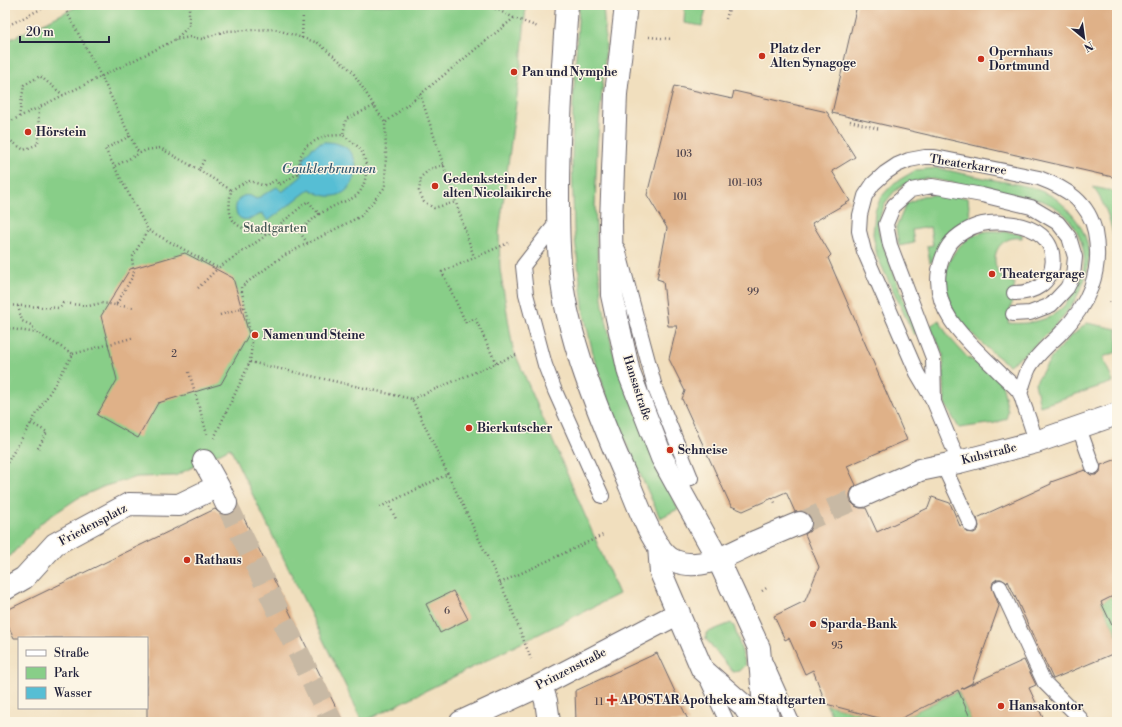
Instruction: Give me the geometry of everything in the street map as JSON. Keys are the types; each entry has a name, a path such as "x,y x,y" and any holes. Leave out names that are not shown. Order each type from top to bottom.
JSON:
{"street":[{"path":"567,5 558,151 558,221 560,269 564,297 571,331 592,394 640,508 659,546 667,557 689,564 703,563 718,559 800,523"},
{"name":"Hansastraße","path":"626,5 616,94 611,221 612,296 629,373 662,458 718,559 759,648 763,696 770,722"},
{"name":"Kuhstraße","path":"862,496 920,470 1036,442 1117,414"},
{"name":"Friedensplatz","path":"5,589 24,578 55,544 129,504 179,505 222,495 207,453"},
{"path":"659,546 661,573 702,669 743,705 754,722"},
{"name":"Prinzenstraße","path":"461,722 541,685 679,613"},
{"path":"541,685 546,701 549,722"}],"lane":[{"name":"Theaterkarree","path":"934,402 917,373 864,251 859,231 860,215 865,196 873,184 897,165 909,160 925,157 934,157 1010,171 1039,178 1055,184 1066,190 1077,200 1088,213 1093,225 1097,244 1098,262 1089,292 1068,325 1030,367 1025,377 1020,394"},
{"name":"Theaterkarree","path":"971,525 951,463 934,402 933,358 890,245 886,224 894,205 911,190 932,186 982,195 1031,207 1058,223 1069,237 1075,257 1073,276 1066,288 1051,305 1030,313 1012,314"},
{"path":"558,221 523,266 526,294 545,365 555,391 602,496"},
{"path":"611,221 656,391 691,478"},
{"path":"1014,294 1030,292 1040,287 1050,274 1053,266 1052,253 1048,242 1042,236 1026,226 994,223 982,224 963,232 949,244 942,256 939,272 938,286 940,298 949,316 970,344 1020,394 1036,442"},
{"path":"1079,428 1093,467"},
{"path":"1000,587 1044,682 1080,718 1082,722"},
{"path":"759,648 792,722"},
{"path":"702,669 727,722"}],"path":[{"path":"5,27 49,5"},
{"path":"63,5 101,76 139,154"},
{"path":"175,40 189,26 190,5"},
{"path":"488,5 514,18 543,29"},
{"path":"726,19 730,5"},
{"path":"302,14 302,38"},
{"path":"385,123 514,18"},
{"path":"5,124 175,40 190,37 202,40 225,31 275,29 318,43 352,71 385,123 385,187 361,216 283,256 241,287 252,343 250,362 207,453"},
{"path":"661,38 672,39"},
{"path":"19,117 24,85 40,76 63,95"},
{"path":"420,94 474,257"},
{"path":"343,135 346,119 374,106"},
{"path":"5,137 24,150 38,144 39,107"},
{"path":"850,121 880,129"},
{"path":"231,190 250,181 267,185 276,180 279,185 298,173 300,157 306,146 324,136 343,135 362,153 365,167 364,182 358,194 319,214 300,231 308,244"},
{"path":"130,136 105,149 148,230 218,268"},
{"path":"114,166 146,150 160,148 231,190"},
{"path":"199,170 205,158"},
{"path":"444,165 430,169 421,178 419,191 424,202 434,208 456,202"},
{"path":"231,190 229,208 232,219 239,226 254,232 260,231 267,235"},
{"path":"198,288 218,268 267,235 308,201 319,214"},
{"path":"116,305 134,274 132,258 148,230"},
{"path":"496,363 475,318 466,323 442,272 508,243"},
{"path":"5,305 60,308 63,303 89,306 101,303 135,308"},
{"path":"18,306 22,321 31,325 37,333"},
{"path":"220,315 244,307"},
{"path":"5,328 37,333 73,354"},
{"path":"5,466 73,354 132,338"},
{"path":"250,362 412,399 524,351"},
{"path":"189,372 207,453"},
{"path":"412,399 500,583 541,685"},
{"path":"32,422 47,432 37,450"},
{"path":"380,507 448,474"},
{"path":"388,503 396,519"},
{"path":"500,583 603,535"}],"green space":[{"name":"Stadtgarten","path":"80,5 526,5 521,65 499,234 500,269 513,349 619,594 363,722 230,448 175,476 137,477 105,486 78,498 42,522 10,556 5,559 5,42"},
{"path":"579,5 603,5 606,46 597,147 595,207 598,264 603,306 613,351 624,384 678,509 660,518 612,412 594,358 584,314 574,230 572,160 573,104"},
{"path":"685,5 707,5 702,26 684,23"},
{"path":"938,168 1019,185 1044,192 1057,199 1066,208 1074,217 1086,238 1089,259 1084,280 1074,301 1061,320 1044,337 1026,353 1009,365 993,353 969,330 951,306 945,283 949,262 962,244 983,232 997,231 1022,234 1022,238 1012,238 1003,242 998,248 995,256 995,264 1005,279 1015,283 1008,323 1035,321 1049,317 1061,309 1079,282 1082,274 1084,253 1079,235 1069,219 1055,207 1036,199 927,178 903,185 894,192 885,203 878,227 879,234 916,333 914,335 877,256 873,234 875,211 881,197 894,183 916,170"},
{"path":"1093,187 1117,192 1117,232 1115,244 1112,228 1107,214"},
{"path":"942,194 968,198 970,218 956,226 945,236 934,254 932,262 930,263 927,246 933,245 930,227 912,230 914,243 899,246 896,228 906,204 922,196"},
{"path":"939,320 948,336 967,357 992,372 1002,383 1008,412 1006,419 995,423 959,428 945,404 943,354 930,326"},
{"path":"1087,323 1117,329 1117,352 1103,357 1113,382 1040,406 1035,383 1052,357 1069,338"},
{"path":"1117,594 1117,636 1101,602"},
{"path":"731,623 734,626 746,665 740,671 733,672 706,639 706,633"},
{"path":"958,691 972,722 894,722"},
{"path":"826,704 891,722 835,722"}],"water":[{"name":"Gauklerbrunnen","path":"324,142 341,145 351,153 356,165 355,177 349,187 339,195 326,196 310,189 268,221 262,213 250,219 242,219 237,215 237,202 241,197 248,195 256,199 277,187 282,192 302,176 306,154 313,147"}],"building":[{"name":"Opernhaus Dortmund","path":"857,5 1117,5 1117,178 832,113"},
{"path":"674,86 732,99 734,91 827,112 855,157 832,171 850,201 812,223 831,255 828,258 907,440 847,466 856,485 850,494 850,501 855,506 866,508 877,532 928,508 932,497 950,503 960,526 962,525 966,532 974,533 978,530 979,526 977,518 1051,484 1051,482 1085,470 1091,475 1096,475 1100,472 1101,465 1117,459 1117,594 1101,602 1117,636 1117,652 1053,679 1008,581 1007,583 1001,579 997,579 993,582 992,587 999,606 972,683 961,689 1024,660 1036,685 1029,688 1045,722 972,722 958,690 894,722 826,704 813,670 805,674 789,638 785,640 774,616 805,601 819,567 805,534 810,531 812,525 811,518 808,513 802,511 795,512 786,492 743,511 731,506 682,399 685,391 669,359 677,326 668,326 663,281 657,279 667,228 647,195"},
{"path":"185,253 233,278 249,334 221,384 158,403 138,438 97,415 117,380 101,316 130,269"},
{"name":"Rathaus","path":"238,506 343,722 147,722 148,637 14,638 5,619 5,611 215,509 219,513 225,515 232,514"},
{"path":"453,591 468,619 440,633 426,604"},
{"path":"657,653 689,722 576,722 575,691"}],"tunnel":[{"path":"800,523 862,496"},
{"path":"226,503 332,722"}],"place":[{"name":"Platz der Alten Synagoge","path":"762,56"},
{"name":"Opernhaus Dortmund","path":"981,59"},
{"name":"Pan und Nymphe","path":"514,72"},
{"name":"Hörstein","path":"28,132"},
{"name":"Gedenkstein der alten Nicolaikirche","path":"435,186"},
{"name":"Theatergarage","path":"992,274"},
{"name":"Namen und Steine","path":"255,335"},
{"name":"Bierkutscher","path":"469,428"},
{"name":"Schneise","path":"670,450"},
{"name":"Rathaus","path":"187,560"},
{"name":"Sparda-Bank","path":"813,624"},
{"name":"APOSTAR Apotheke am Stadtgarten","path":"612,700"},
{"name":"Hansakontor","path":"1001,706"}]}
